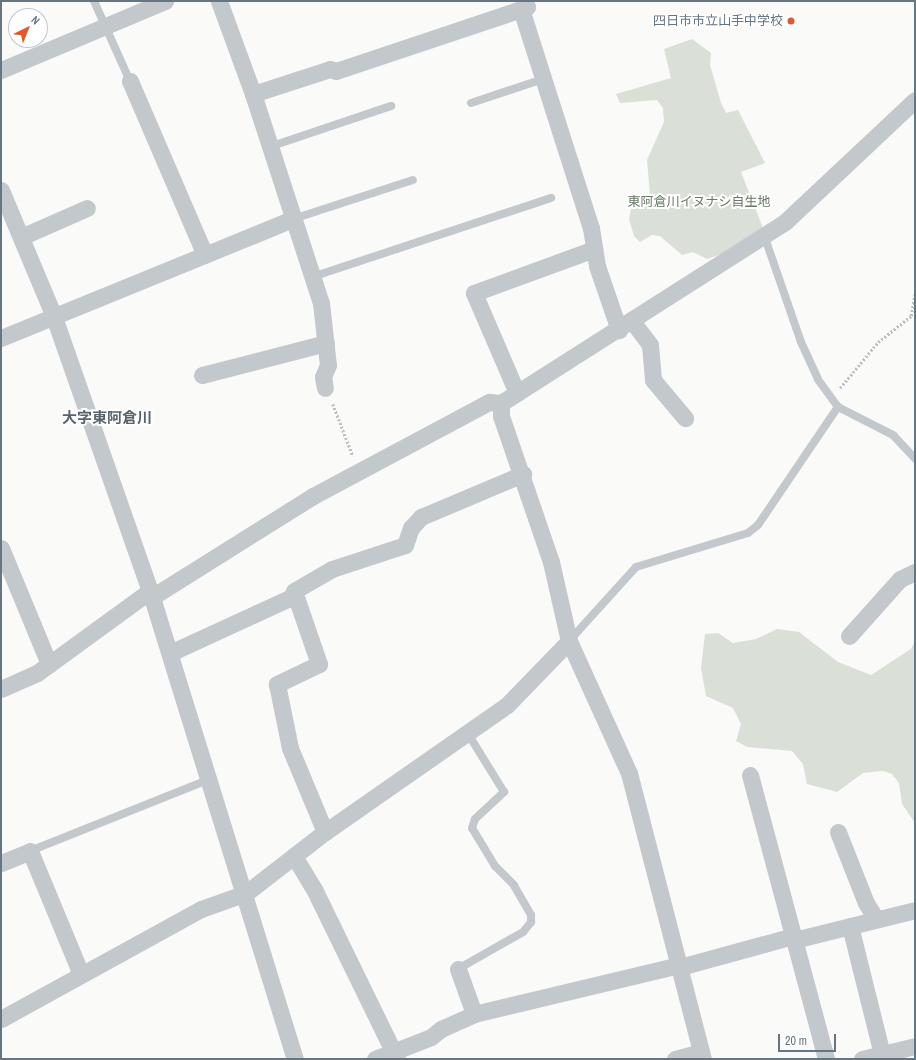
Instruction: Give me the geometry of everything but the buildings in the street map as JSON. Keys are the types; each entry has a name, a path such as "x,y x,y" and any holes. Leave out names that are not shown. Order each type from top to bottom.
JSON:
{"street":[{"path":"1,70 165,1"},
{"path":"219,1 253,94 321,303 328,365 323,377 325,388"},
{"path":"253,94 330,69 336,71 523,5 543,78 591,228 594,249 626,325 650,345 653,380 685,418"},
{"path":"130,81 205,255"},
{"path":"1,689 50,664 151,594 359,471 489,402 501,402 626,325 785,222 915,100"},
{"path":"1,190 54,317 151,594 211,778 295,1059"},
{"path":"21,238 87,208"},
{"path":"1,338 293,219"},
{"path":"517,393 474,293 594,249"},
{"path":"202,375 326,343"},
{"path":"501,402 501,416 523,474 551,562 569,641 629,773 702,1056 675,1059"},
{"path":"170,653 292,597 294,591 332,569 405,545 411,528 421,516 523,474"},
{"path":"1,548 50,664"},
{"path":"849,636 900,579 915,572"},
{"path":"292,597 297,600 319,664 277,684 290,748 325,832"},
{"path":"1,1019 201,909 246,893 325,832 507,705 569,641"},
{"path":"750,775 826,1059"},
{"path":"838,832 866,904 876,919"},
{"path":"1,862 30,851 81,974"},
{"path":"294,856 314,889 395,1055"},
{"path":"375,1059 395,1055 431,1037 440,1029 474,1014 915,910"},
{"path":"850,926 882,1054"},
{"path":"458,969 474,1014"},
{"path":"862,1059 915,1046"}],"lane":[{"path":"94,1 130,81"},
{"path":"471,103 543,78"},
{"path":"269,147 391,106"},
{"path":"293,219 413,180"},
{"path":"312,277 551,198"},
{"path":"764,235 801,342 818,378 838,407 893,435 915,459"},
{"path":"569,641 636,566 748,533 758,525 838,407"},
{"path":"458,969 523,932 531,922 531,914 514,885 495,866 472,828 475,819 504,792 467,732"},
{"path":"30,851 211,778"}],"path":[{"path":"832,398 878,342 911,316 915,294"},
{"path":"325,388 359,471"}],"green space":[{"name":"東阿倉川イヌナシ自生地","path":"692,39 711,53 710,65 721,103 726,113 738,110 765,163 741,172 763,228 730,251 707,259 693,252 682,255 660,236 652,235 640,242 634,236 629,219 631,209 650,195 647,160 664,122 663,108 657,100 620,103 616,94 671,78 664,49"},
{"path":"777,629 799,632 838,662 871,675 911,649 915,641 915,823 902,804 899,783 892,774 883,771 863,773 837,792 807,784 803,764 792,751 747,747 736,741 741,724 733,708 706,696 701,668 705,634 718,633 733,643 756,639"}],"place":[{"name":"四日市市立山手中学校","path":"791,21"}],"district":[{"name":"大字東阿倉川","path":"107,418"}]}
